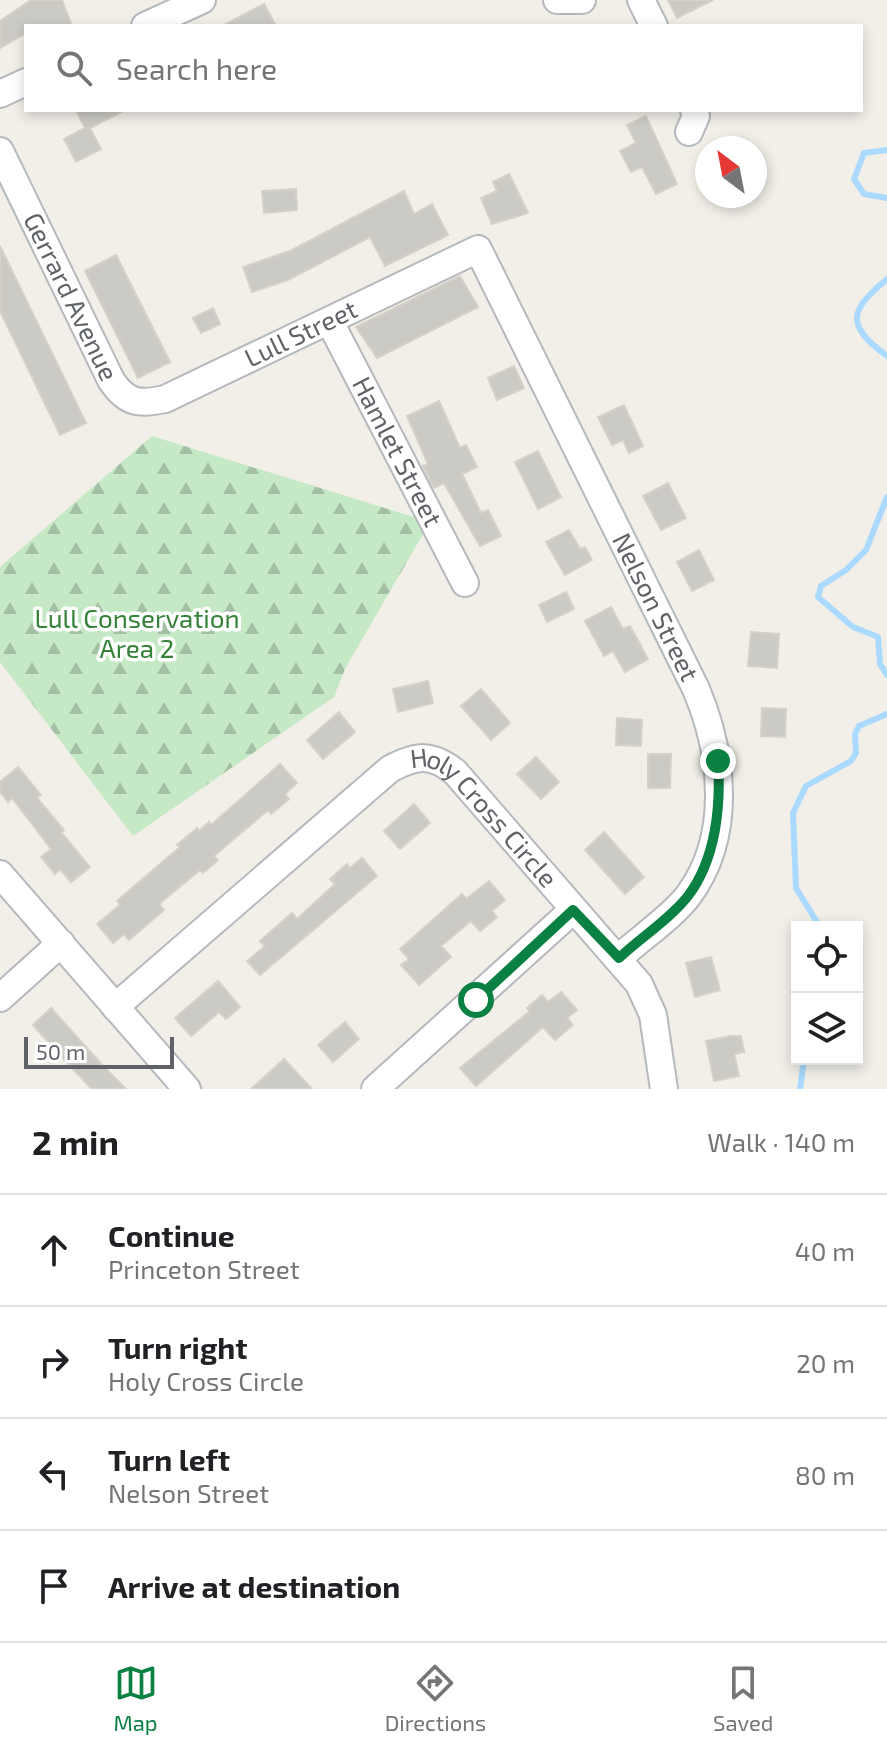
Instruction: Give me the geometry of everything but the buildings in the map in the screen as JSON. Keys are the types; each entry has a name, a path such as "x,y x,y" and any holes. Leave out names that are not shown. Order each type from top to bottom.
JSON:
{"street":[{"path":"149,24 202,0"},
{"path":"557,0 582,0"},
{"path":"641,0 653,24"},
{"path":"0,94 24,83"},
{"name":"Gerrard Avenue","path":"0,151 111,380 123,396"},
{"name":"Lull Street","path":"123,396 137,402 165,399 478,249"},
{"name":"Nelson Street","path":"478,249 696,689 714,735 719,787 708,857 687,897 619,958"},
{"name":"Hamlet Street","path":"330,322 465,583"},
{"name":"Holy Cross Circle","path":"115,1007 390,769 414,758 432,757 455,772 639,984 653,1015 664,1089"},
{"path":"0,874 187,1089"},
{"path":"375,1089 573,910"},
{"path":"0,998 61,943"}],"green space":[{"name":"Lull Conservation Area 2","path":"152,436 430,522 345,669 334,697 133,836 0,662 0,567"}],"waterway":[{"path":"887,150 864,153 854,179 864,194 887,198"},
{"path":"887,279 865,300 857,317 864,335 887,356"},
{"path":"887,497 866,550 846,570 821,586 818,597 853,627 878,637 880,664 887,675"},
{"path":"816,921 796,888 793,813 806,786 851,761 856,753 855,734 859,726 887,714"},
{"path":"800,1089 803,1065"}],"route":[{"path":"476,1000 573,910 619,958 687,897 713,843 719,787 718,761"}]}
